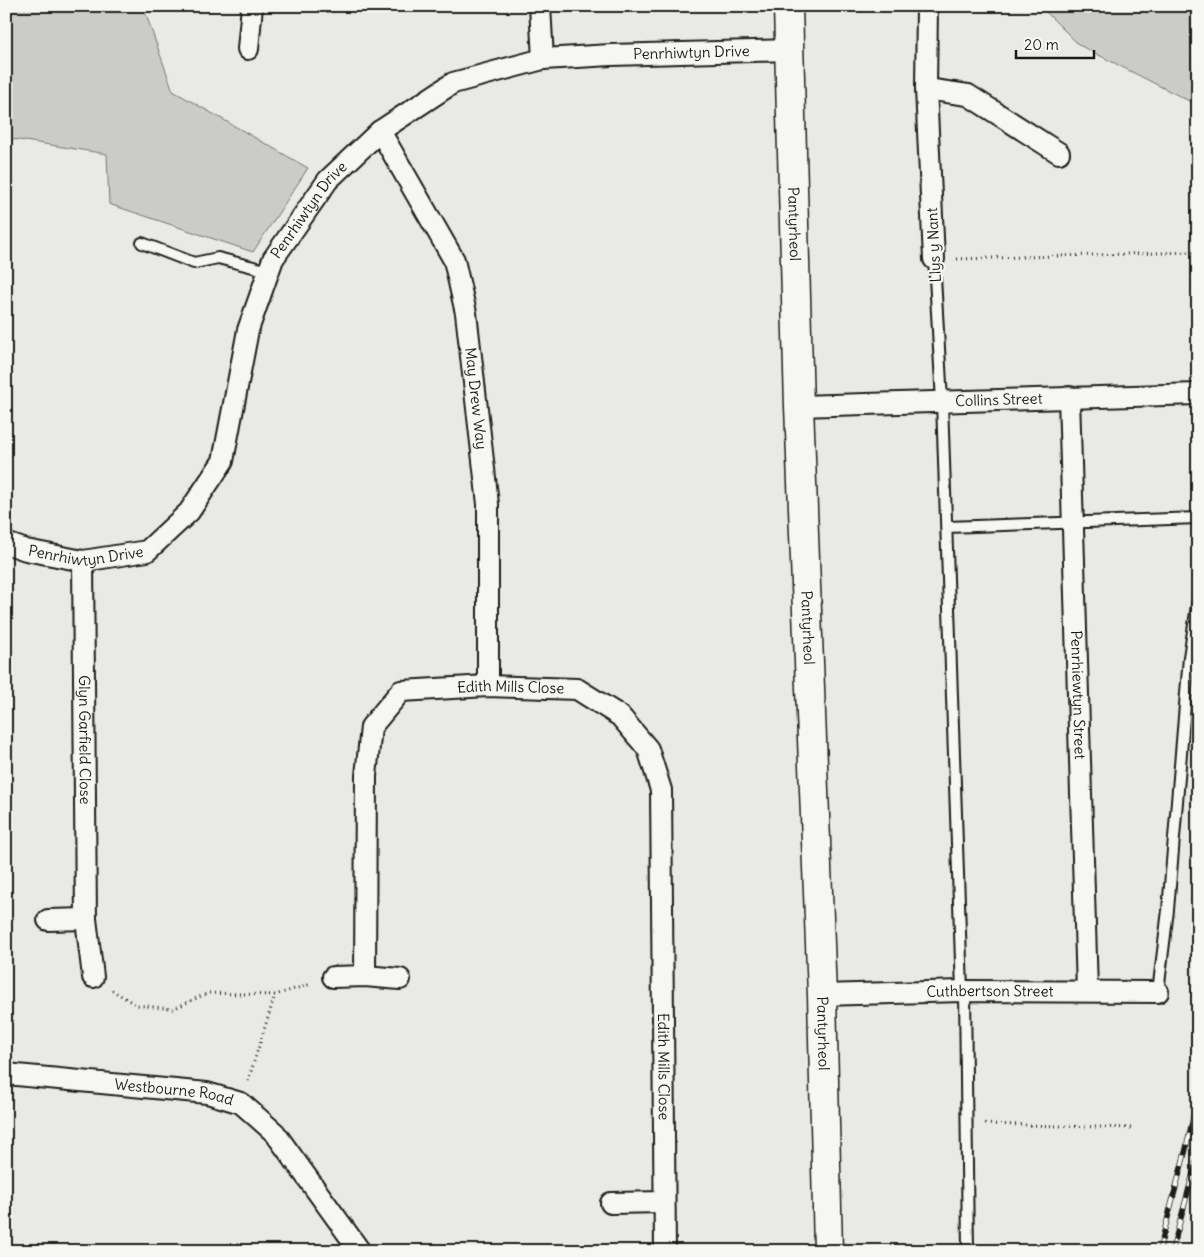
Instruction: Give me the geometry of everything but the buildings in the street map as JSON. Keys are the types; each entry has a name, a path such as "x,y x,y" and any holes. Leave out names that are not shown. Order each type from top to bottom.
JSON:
{"main road":[{"name":"Pantyrheol","path":"788,6 799,406 822,995 828,1251"}],"street":[{"path":"248,49 252,6"},
{"path":"540,6 542,59"},
{"name":"Llys y Nant","path":"927,6 926,89 934,259"},
{"name":"Penrhiwtyn Drive","path":"6,542 26,550 84,560 147,551 189,512 223,461 248,330 273,259 328,180 380,131 453,83 542,59 789,50"},
{"path":"926,89 968,95 1059,154"},
{"name":"May Drew Way","path":"380,131 454,260 466,313 488,504 488,686"},
{"name":"Collins Street","path":"799,406 1198,394"},
{"name":"Penrhiewtyn Street","path":"1069,397 1088,991"},
{"name":"Glyn Garfield Close","path":"84,560 86,920 93,977"},
{"name":"Edith Mills Close","path":"365,976 366,776 371,728 401,691 488,686 578,689 620,716 648,749 661,790 665,1249"},
{"path":"48,920 86,920"},
{"path":"333,977 365,976 400,979"},
{"name":"Cuthbertson Street","path":"822,995 964,991 1158,992"},
{"name":"Westbourne Road","path":"6,1074 207,1093 241,1102 275,1133 360,1251"},
{"path":"612,1204 664,1202"}],"lane":[{"path":"142,243 194,263 218,258 269,271"},
{"name":"Llys y Nant","path":"934,259 942,402 964,991 968,1251"},
{"path":"946,527 1198,518"},
{"path":"1158,992 1168,910 1189,657 1198,599"}],"path":[{"path":"934,259 1194,252"},
{"path":"93,977 136,1005 173,1009 208,993 275,995 333,977"},
{"path":"241,1102 275,995"},
{"path":"967,1124 1134,1128"}],"shaded area":[{"path":"6,6 143,6 173,91 308,168 253,252 109,204 107,154 6,138"},
{"path":"1040,6 1190,6 1193,103 1079,45"}],"railway":[{"path":"1159,1251 1198,1095"},
{"path":"1172,1251 1198,1155"}]}
